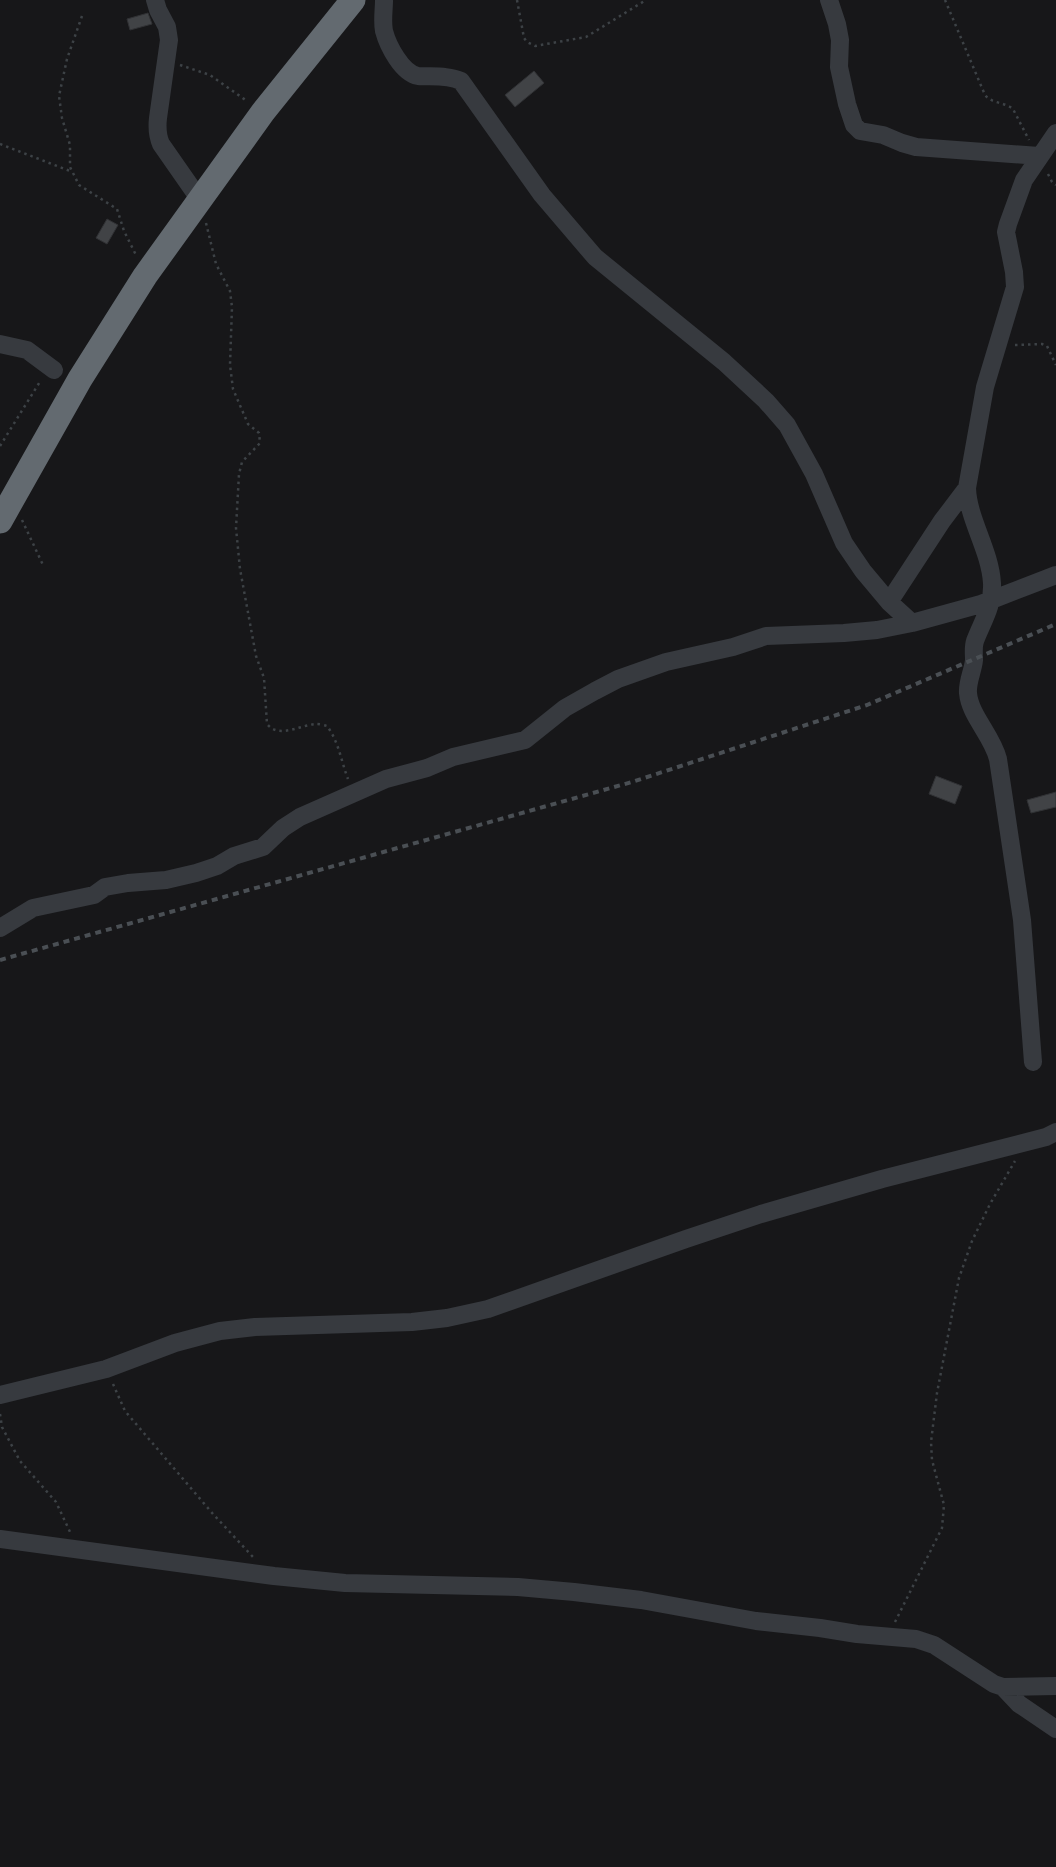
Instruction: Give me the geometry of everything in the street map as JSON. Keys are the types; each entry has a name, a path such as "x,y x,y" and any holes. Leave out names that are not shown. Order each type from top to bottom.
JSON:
{"highway":[{"path":"0,521 80,379 145,276 262,112 353,0"}],"street":[{"path":"155,0 167,26 169,40 157,129 158,138 200,200"},
{"path":"384,0 384,32 397,60 416,76 455,78 461,81 476,105 542,195 595,256 724,362 766,401 787,425 814,474 844,543 863,571 889,602 912,623"},
{"path":"829,0 840,40 839,67 847,104 851,119 860,131 883,135 916,147 1038,156"},
{"path":"1033,1062 1022,920 998,759 996,749 973,710 968,694 975,642 985,622 992,600 991,574 967,488 978,419 1015,281 1007,230 1024,180 1038,156 1056,133"},
{"path":"0,344 27,350 54,370"},
{"path":"889,602 942,521 967,488"},
{"path":"0,928 33,908 94,896 105,887 166,880 217,866 234,856 263,847 284,828 300,817 386,780 427,768 447,759 525,740 565,708 595,691 618,679 666,662 733,647 766,636 844,633 877,630 912,623 956,612 992,600 1056,574"},
{"path":"0,1395 106,1369 175,1343 220,1332 264,1327 412,1322 447,1318 488,1310 761,1214 1056,1132"},
{"path":"0,1539 90,1553 344,1584 518,1587 641,1600 756,1621 916,1640 934,1645 984,1680 1003,1687 1056,1686"},
{"path":"1003,1687 1020,1704 1056,1729"}],"path":[{"path":"516,0 524,38 535,46 586,36 646,0"},
{"path":"945,0 985,95 989,100 1010,105 1013,108 1038,156"},
{"path":"82,16 67,59 60,96 62,118 70,145 70,167 79,185 117,209 124,231 145,276"},
{"path":"166,62 210,75 262,112"},
{"path":"0,144 72,171"},
{"path":"200,200 216,264 230,291 232,306 230,365 233,388 248,424 260,433 261,439 260,444 242,462 239,474 236,528 240,569 256,656 264,678 267,724 277,731 317,724 327,726 333,734 340,751 354,794"},
{"path":"997,345 1042,344 1047,346 1056,365"},
{"path":"0,446 44,374 54,370"},
{"path":"12,498 43,565"},
{"path":"888,1637 942,1528 944,1505 932,1460 931,1442 937,1393 959,1278 972,1241 990,1204 1028,1141"},
{"path":"106,1369 125,1411 225,1527 274,1576"},
{"path":"0,1414 2,1427 20,1461 56,1502 68,1528 78,1543 90,1553"}],"building":[{"path":"148,13 152,24 130,30 127,19"},
{"path":"534,71 544,83 515,107 505,95"},
{"path":"107,219 118,225 107,244 96,238"},
{"path":"936,776 962,786 955,804 929,794"},
{"path":"1056,792 1056,807 1031,813 1027,800"}],"railway":[{"path":"0,960 632,782 867,705 1056,624"}]}
